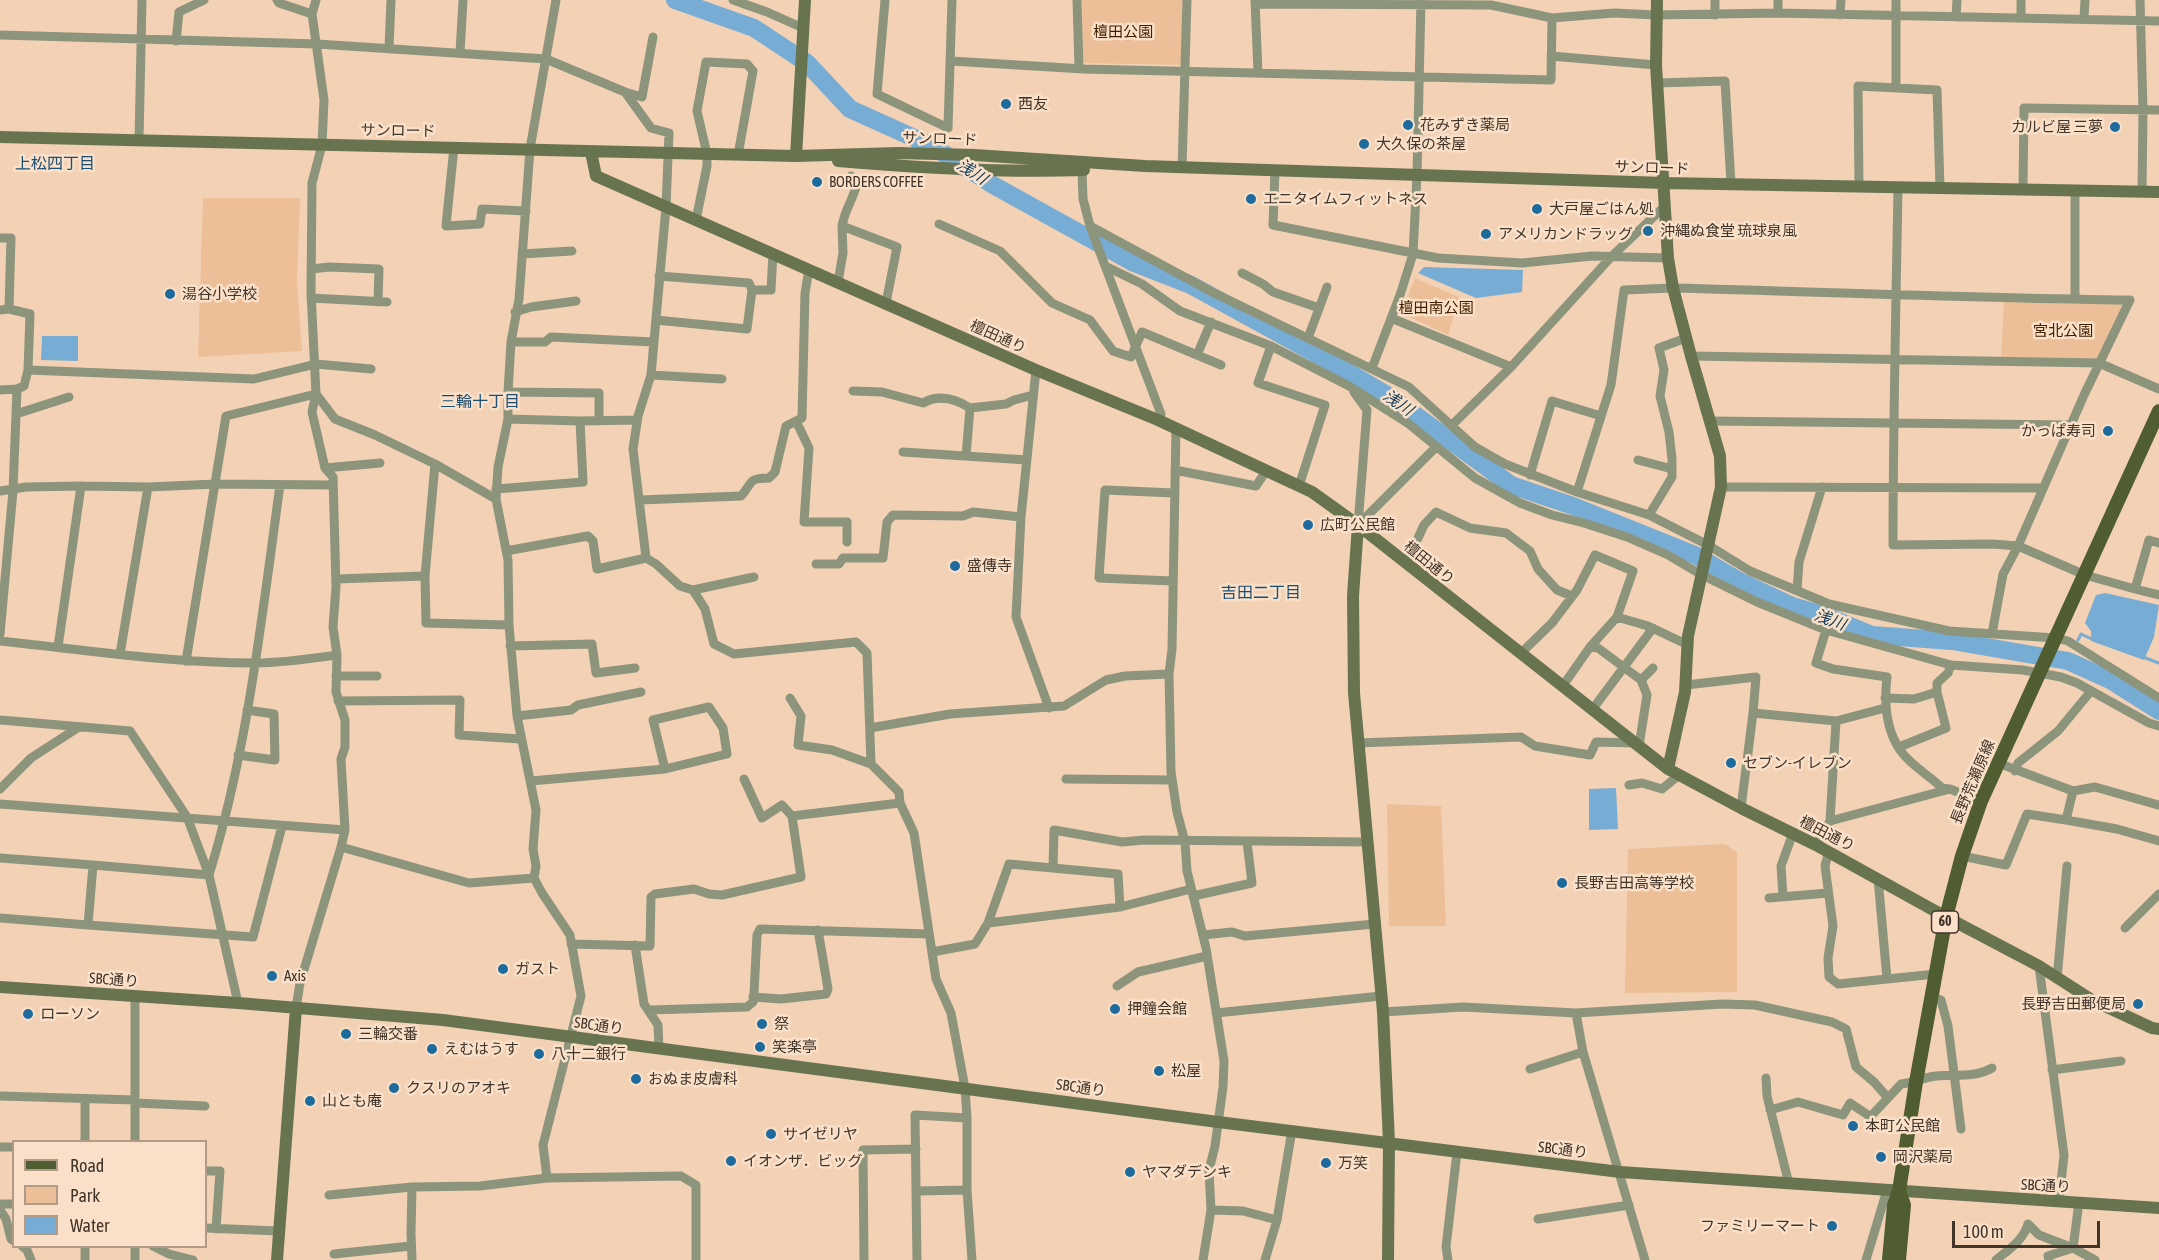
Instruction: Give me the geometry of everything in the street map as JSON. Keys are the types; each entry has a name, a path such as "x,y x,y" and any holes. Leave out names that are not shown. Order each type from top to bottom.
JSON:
{"main road":[{"name":"長野荒瀬原線","path":"1889,1260 1894,1205 1893,1191 1916,1082 1946,917 1962,856 1981,801 2159,411"},
{"name":"長野荒瀬原線","path":"1893,1191 1904,1205 1899,1260"}],"street":[{"path":"139,140 142,0"},
{"path":"176,41 179,12 204,0"},
{"path":"277,0 279,3 312,14"},
{"path":"277,1260 296,1008 300,984 345,830 341,759 345,747 345,720 336,692 337,655 333,627 336,579 333,477 325,468 312,412 316,394 316,364 311,298 312,183 322,145 324,100 312,14 316,0"},
{"path":"389,49 391,0"},
{"path":"460,53 464,0"},
{"path":"547,1178 543,1145 581,996 570,935 534,878 537,867 533,849 537,810 520,739 517,716 510,646 508,560 496,494 498,467 508,419 512,342 515,312 519,299 530,149 556,0"},
{"path":"733,0 767,12 803,31"},
{"path":"796,156 805,0"},
{"path":"885,0 877,94 948,128 952,0"},
{"path":"1077,0 1079,68"},
{"path":"1182,168 1188,0"},
{"path":"1629,785 1642,783 1662,789 1674,772 1686,685 1688,645 1701,572 1721,487 1720,456 1686,338 1668,258 1656,65 1657,0"},
{"path":"1715,0 1715,15"},
{"path":"1778,0 1778,13"},
{"path":"1840,0 1840,15"},
{"path":"1896,0 1896,86"},
{"path":"1956,17 1957,0"},
{"path":"2021,0 2021,18"},
{"path":"2084,18 2085,0"},
{"path":"2140,0 2143,110 2142,192"},
{"path":"1258,73 1255,2 1491,3 1552,18 1614,13 1656,15 1778,13 2159,21"},
{"path":"1372,368 1413,254 1421,2"},
{"path":"951,61 1079,68 1551,80 1552,18"},
{"path":"0,35 317,44 546,59 642,97 654,37"},
{"path":"1551,56 1656,65"},
{"path":"696,220 707,166 697,111 706,62 747,64 753,71 738,155"},
{"path":"1658,83 1725,81 1731,184"},
{"path":"1859,187 1858,86 1896,86 1937,90 1940,188"},
{"path":"625,92 651,128 669,133 666,207 651,375 637,420 633,449 646,558"},
{"path":"2023,189 2024,108 2159,110"},
{"name":"サンロード","path":"0,137 738,155 898,153 974,155 1082,166"},
{"path":"454,147 446,226 480,224 482,209 526,211"},
{"name":"檀田通り","path":"591,152 596,176 1036,370 1158,420 1312,492 1358,525 1562,687 1674,772 1829,851 2039,966 2092,1000 2152,1028 2159,1029"},
{"name":"サンロード","path":"796,156 929,168 1000,170 1145,166 1664,183 2159,192"},
{"path":"1082,166 1083,199 1091,228 1161,414 1158,420"},
{"path":"1275,170 1274,225 1438,258 1522,263 1612,256 1668,258"},
{"path":"838,282 843,253 844,212 854,197 857,183 851,176"},
{"path":"1898,187 1893,545 2018,546 2085,575 2159,594"},
{"path":"2075,190 2075,299"},
{"path":"1452,425 1511,367 1612,256 1665,206"},
{"path":"939,224 1000,250 1053,303 1090,320 1113,351 1131,357 1142,332 1221,365"},
{"path":"842,226 897,247 886,303"},
{"path":"1091,228 1214,293 1410,387 1475,447 1530,475 1649,515 1750,571 1829,604 1949,631 2068,641 2159,698"},
{"path":"0,238 11,238 4,310 30,314 28,369 24,386 17,389 0,390"},
{"path":"522,254 572,251"},
{"path":"752,290 771,290 773,253"},
{"path":"1103,263 1142,284 1180,311 1271,346 1349,386 1409,424 1475,478 1520,502 1552,515 1627,537 1668,555 1757,602 1826,630 1951,665 2041,671 2077,683 2149,723 2159,726"},
{"path":"311,269 329,267 379,269 382,302 311,298"},
{"path":"640,500 741,496 751,481 772,477 786,426 802,418 805,293 808,270"},
{"path":"1242,273 1273,292 1319,308"},
{"path":"656,320 747,329 752,290 749,283 660,276"},
{"path":"1308,338 1327,288"},
{"path":"1577,492 1611,385 1624,290 1673,288 2130,300 2099,363 2018,546 2003,574 1992,634"},
{"path":"515,312 531,307 576,300"},
{"path":"1391,318 1511,367"},
{"path":"1197,356 1210,322"},
{"path":"512,342 545,342 551,337 654,342"},
{"path":"1649,515 1672,477 1669,432 1660,396 1664,370 1659,348 1686,338"},
{"path":"1271,346 1258,382 1325,405 1299,486"},
{"path":"1691,356 2099,363 2159,389"},
{"path":"28,369 254,379 316,364 371,369"},
{"path":"1036,370 1021,517 1016,617 1049,708"},
{"path":"651,375 722,379"},
{"path":"1349,386 1367,410 1353,596 1354,693 1383,1012 1389,1142 1388,1260"},
{"path":"0,634 5,524 14,491 17,389"},
{"path":"853,391 882,392 923,403 930,398 956,399 970,408 1006,404 1033,395"},
{"path":"508,392 599,393 599,421"},
{"path":"316,394 335,419 375,435 496,494 583,482 580,421"},
{"path":"186,661 226,416 316,394"},
{"path":"16,414 69,397"},
{"path":"1530,475 1552,401 1601,416"},
{"path":"966,456 970,408"},
{"path":"508,419 637,420"},
{"path":"1710,421 2071,425"},
{"path":"796,422 809,448 804,522 847,522 848,542"},
{"path":"1176,428 1172,649 1169,674 1172,780 1185,842 1187,871 1207,956 1224,1061 1215,1146 1209,1170 1211,1210 1203,1260"},
{"path":"1358,525 1436,447"},
{"path":"903,452 1027,460"},
{"path":"1638,460 1672,469"},
{"path":"325,468 380,463"},
{"path":"435,464 425,576 426,623 509,625"},
{"path":"1175,470 1256,486 1266,471"},
{"path":"209,875 225,820 255,663 280,485"},
{"path":"0,491 14,491 26,487 81,486 333,485"},
{"path":"58,647 81,486"},
{"path":"120,654 148,487"},
{"path":"1721,487 2043,488"},
{"path":"1797,590 1799,562 1822,487"},
{"path":"1173,581 1099,578 1105,490 1174,493"},
{"path":"816,564 839,564 843,558 883,558 887,522 894,515 963,516 973,512 1021,517"},
{"path":"1406,564 1424,525 1436,512 1470,528 1506,533 1530,551 1538,569 1557,590 1572,596"},
{"path":"506,550 588,536 593,541 597,569 646,558 680,586 693,590 754,577"},
{"path":"2135,589 2149,540 2159,543"},
{"path":"1520,654 1552,623 1572,596 1594,555 1633,571 1617,617 1590,647 1562,687"},
{"path":"336,579 425,576"},
{"path":"693,590 705,609 714,644 734,654 856,642 867,653 871,764"},
{"path":"1617,617 1653,628 1688,645"},
{"path":"1592,710 1653,628"},
{"path":"1826,630 1816,663 1833,669 1887,677 1886,708 1889,725 1899,747 1911,762 1942,788 1981,801"},
{"path":"0,641 186,661 291,662 337,655"},
{"path":"510,646 592,645 596,673 635,668"},
{"path":"1358,743 1521,737 1535,746 1590,755 1596,742 1637,745 1647,695 1641,680 1598,648 1590,647"},
{"path":"1899,747 1946,728 1937,683 1948,673 1951,665"},
{"path":"1641,680 1653,668"},
{"path":"870,728 950,714 1049,708 1071,703 1106,680 1125,676 1169,674"},
{"path":"336,676 377,676"},
{"path":"1686,685 1756,677 1741,808"},
{"path":"2015,771 2018,763 2058,731 2091,691"},
{"path":"517,716 571,710 578,705 641,692"},
{"path":"1885,698 1914,699 1937,692"},
{"path":"789,698 801,716 798,745 832,750 871,764 899,792 900,803 914,833 936,979 951,1013 965,1088 967,1190 972,1260"},
{"path":"338,701 460,700 459,735 520,739"},
{"path":"531,781 665,769 727,754 723,728 709,706 653,720 665,769"},
{"path":"1753,713 1836,721 1886,708"},
{"path":"238,755 274,760 274,714 246,710"},
{"path":"0,720 130,731 187,818 209,875 238,1003"},
{"path":"1816,845 1830,821 1836,721"},
{"path":"0,789 31,758 79,727"},
{"path":"1998,764 2073,791 2095,787 2158,805"},
{"path":"1066,778 1172,780"},
{"path":"571,944 650,946 651,897 656,894 694,889 722,895 801,877 792,816 782,805 762,818 744,780"},
{"path":"1830,821 1950,789"},
{"path":"2066,820 2073,791"},
{"path":"792,816 900,803"},
{"path":"0,804 345,830"},
{"path":"1962,856 2006,865 2027,814 2117,829 2159,841"},
{"path":"0,918 253,937 282,826"},
{"path":"1053,868 1054,830 1122,842 1144,840 1367,842"},
{"path":"1784,896 1781,866 1793,833"},
{"path":"988,923 1120,907 1192,892 1252,884 1247,842"},
{"path":"341,848 469,883 534,878"},
{"path":"1829,851 1825,866 1833,926 1828,958 1829,976 1838,984 1936,974"},
{"path":"0,858 209,875"},
{"path":"932,952 975,944 988,923 1009,864 1118,874 1120,907"},
{"path":"87,925 93,865"},
{"path":"2057,979 2067,866"},
{"path":"1878,878 1887,979"},
{"path":"1769,898 1828,892"},
{"path":"2125,928 2158,896"},
{"path":"1203,935 1232,932 1245,936 1375,924"},
{"path":"650,1010 747,1007 753,1002 757,935 760,928 929,934"},
{"path":"753,997 781,999 826,994 828,989 818,930"},
{"path":"635,945 641,993 644,1004 658,1025 659,1049"},
{"path":"1117,986 1138,972 1207,956"},
{"path":"2039,966 2064,1155 2059,1202"},
{"name":"SBC通り","path":"0,987 443,1020 1218,1122 1620,1172 2159,1208"},
{"path":"1216,1012 1381,996"},
{"path":"135,997 135,1140"},
{"path":"1932,997 1941,1000 1948,1026 1961,1129"},
{"path":"1383,1012 1463,1007 1576,1013 1722,1004 1755,1005 1832,1022 1846,1029 1856,1067 1888,1098"},
{"path":"1576,1013 1583,1052 1645,1260"},
{"path":"1530,1069 1583,1052"},
{"path":"2052,1070 2121,1061"},
{"path":"1770,1110 1798,1101 1842,1115 1850,1104 1872,1115 1901,1084 1930,1077 1979,1073 1992,1068"},
{"path":"1766,1078 1770,1110 1789,1184"},
{"path":"0,1096 205,1106"},
{"path":"85,1099 85,1140"},
{"path":"917,1260 915,1115 967,1118"},
{"path":"1265,1260 1277,1220 1292,1130"},
{"path":"864,1260 863,1150 916,1149"},
{"path":"1448,1260 1446,1247 1457,1152"},
{"path":"207,1170 220,1171 211,1228 278,1231"},
{"path":"330,1195 547,1178 681,1176 696,1185 696,1260"},
{"path":"412,1187 412,1260"},
{"path":"916,1191 967,1190"},
{"path":"1866,1260 1893,1191"},
{"path":"2073,1248 2079,1202"},
{"path":"1538,1219 1629,1205"},
{"path":"0,1210 6,1219 12,1240"},
{"path":"1211,1210 1243,1211 1277,1220"},
{"path":"1996,1260 2010,1250 2028,1224 2039,1235 2073,1248 2095,1260"},
{"path":"334,1254 411,1246"},
{"path":"157,1248 169,1254 194,1260"},
{"path":"2049,1260 2048,1256 2073,1248"}],"green space":[{"name":"檀田公園","path":"1082,0 1184,0 1182,65 1083,63"},
{"path":"203,198 300,198 297,281 302,351 198,357"},
{"name":"檀田南公園","path":"1415,278 1459,297 1448,335 1401,313"},
{"name":"宮北公園","path":"2004,302 2124,303 2097,359 2001,359"},
{"path":"1387,804 1441,806 1446,926 1389,926"},
{"path":"1725,844 1737,852 1737,992 1625,993 1628,849"}],"water":[{"path":"1424,267 1523,270 1522,292 1476,298 1418,273"},
{"path":"42,336 78,336 78,361 41,360"},
{"path":"2105,593 2159,605 2154,637 2144,660 2091,641 2091,631 2085,623 2096,595"},
{"path":"1616,788 1618,829 1589,830 1589,789"}],"waterway":[{"name":"浅川","path":"675,0 754,28 807,63 850,109 932,146 993,185 1132,262 1191,285 1331,362 1392,398 1511,485 1573,506 1695,555 1741,582 1792,606 1826,616 1872,635 1952,641 2068,661 2110,680 2159,711"},
{"path":"2078,640 2081,634 2094,640"},
{"name":"浅川","path":"2069,662 2070,657"},
{"path":"2143,657 2159,663"}],"place":[{"name":"西友","path":"1006,104"},
{"name":"花みずき薬局","path":"1408,125"},
{"name":"カルビ屋 三夢","path":"2115,127"},
{"name":"大久保の茶屋","path":"1364,144"},
{"name":"BORDERS COFFEE","path":"817,182"},
{"name":"エニタイムフィットネス","path":"1251,199"},
{"name":"大戸屋ごはん処","path":"1537,209"},
{"name":"沖縄ぬ食堂 琉球泉風","path":"1648,231"},
{"name":"アメリカンドラッグ","path":"1486,234"},
{"name":"湯谷小学校","path":"170,294"},
{"name":"かっぱ寿司","path":"2108,431"},
{"name":"広町公民館","path":"1308,525"},
{"name":"盛傳寺","path":"955,566"},
{"name":"セブン-イレブン","path":"1731,763"},
{"name":"長野吉田高等学校","path":"1562,883"},
{"name":"ガスト","path":"503,969"},
{"name":"Axis","path":"272,976"},
{"name":"長野吉田郵便局","path":"2138,1004"},
{"name":"押鐘会館","path":"1115,1009"},
{"name":"ローソン","path":"28,1014"},
{"name":"祭","path":"762,1024"},
{"name":"三輪交番","path":"346,1034"},
{"name":"笑楽亭","path":"760,1047"},
{"name":"えむはうす","path":"432,1049"},
{"name":"八十二銀行","path":"539,1054"},
{"name":"松屋","path":"1159,1071"},
{"name":"おぬま皮膚科","path":"636,1079"},
{"name":"クスリのアオキ","path":"394,1088"},
{"name":"山とも庵","path":"310,1101"},
{"name":"本町公民館","path":"1853,1126"},
{"name":"サイゼリヤ","path":"771,1134"},
{"name":"岡沢薬局","path":"1881,1157"},
{"name":"イオンザ．ビッグ","path":"731,1161"},
{"name":"万笑","path":"1326,1163"},
{"name":"ヤマダデンキ","path":"1130,1172"},
{"name":"ファミリーマート","path":"1832,1226"}],"district":[{"name":"上松四丁目","path":"55,164"},
{"name":"三輪十丁目","path":"480,402"},
{"name":"吉田二丁目","path":"1261,593"}]}
